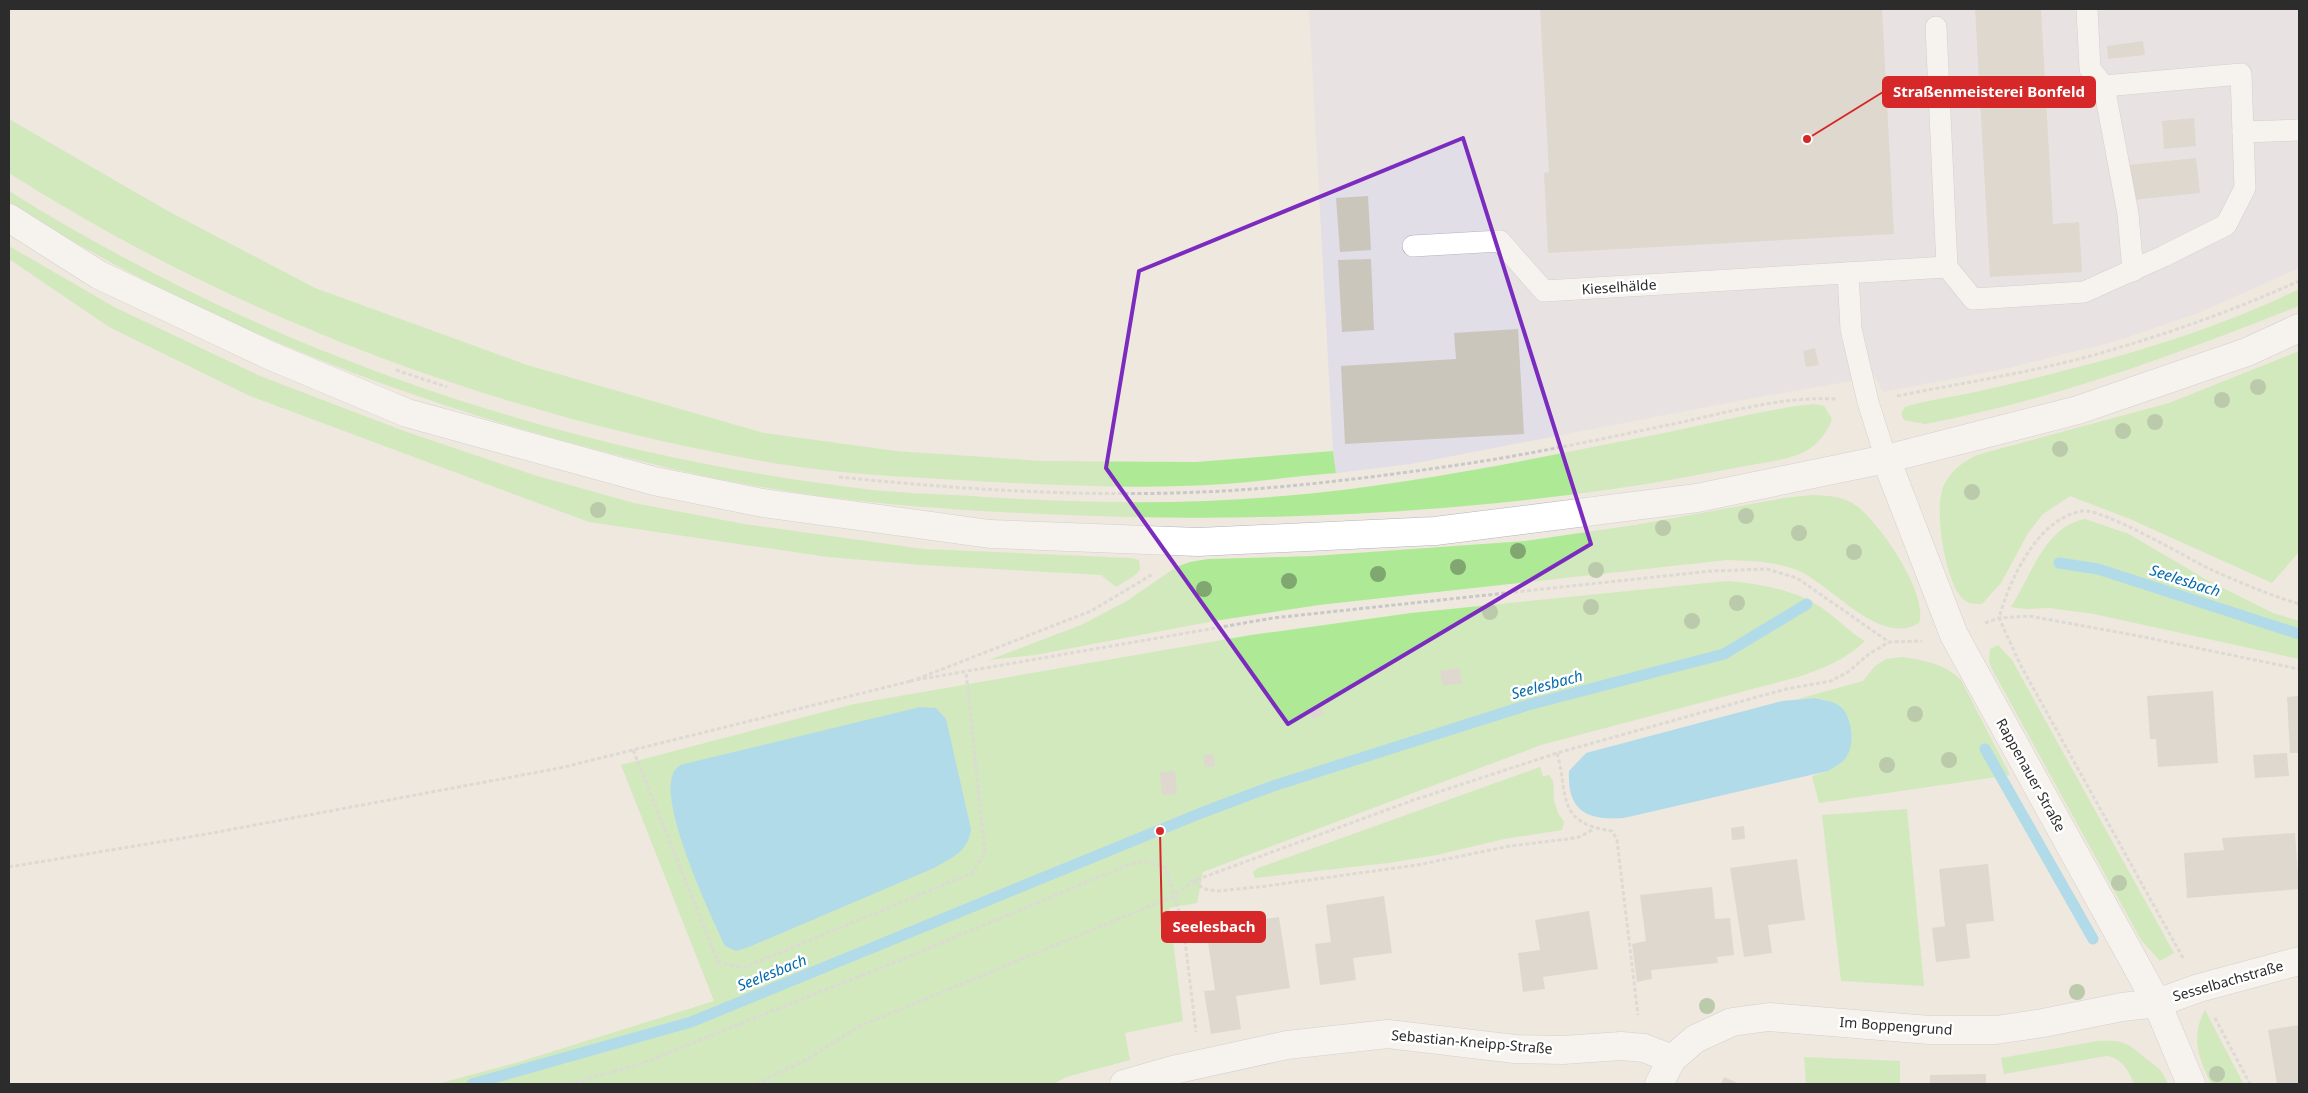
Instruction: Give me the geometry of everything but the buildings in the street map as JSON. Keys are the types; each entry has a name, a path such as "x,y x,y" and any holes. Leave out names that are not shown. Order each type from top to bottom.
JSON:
{"street":[{"path":"9,218 99,275 271,356 407,413 654,480 763,503 990,534 1198,542 1435,531 1697,498 1886,459 2078,410 2247,352 2299,328"},
{"name":"Rappenauer Straße","path":"1886,459 1954,636 2157,1003 2192,1084"},
{"name":"Sesselbachstraße","path":"2157,1003 2199,988 2299,961"},
{"name":"Im Boppengrund","path":"1659,1084 1672,1059 1695,1038 1732,1022 1769,1017 1930,1030 1996,1030 2043,1023 2122,1007 2157,1003"},
{"name":"Sebastian-Kneipp-Straße","path":"1124,1084 1286,1045 1388,1034 1515,1049 1563,1050 1621,1046 1644,1048 1672,1059"}],"lane":[{"path":"2087,9 2090,69 2104,86 2128,214 2133,271"},
{"path":"1936,27 1947,266 1973,299 2084,292 2133,271 2226,225 2245,188 2242,74 2104,86"},
{"path":"2243,132 2299,130"},
{"name":"Kieselhälde","path":"1414,246 1500,241 1544,291 1947,266"},
{"path":"1848,273 1851,329 1868,402 1886,459"}],"path":[{"path":"833,477 967,487 1107,494 1224,491 1450,466 1524,454 1756,406 1812,398 1868,402 1967,383 2119,348 2238,308 2299,281"},
{"path":"394,369 448,388"},
{"path":"2250,1084 2021,666 1998,618 2008,589 2024,558 2044,534 2065,516 2084,511 2128,526 2211,569 2299,604"},
{"path":"910,681 1091,611 1152,575 1198,542"},
{"path":"9,867 217,832 550,770 910,681 1272,618 1711,571 1767,569 1803,582 1862,625 1889,642"},
{"path":"1998,618 2029,616 2139,636 2299,669"},
{"path":"756,1084 806,1060 860,1026 1174,896 1194,881 1412,801 1557,753 1786,689 1831,681 1848,672 1869,654 1889,642 1920,641 1954,636"},
{"path":"633,750 718,962 743,968 972,874 985,853 966,672"},
{"path":"1557,753 1563,795 1579,821 1594,828 1612,831 1617,840 1644,1048"},
{"path":"1194,881 1204,889 1218,891 1266,886 1417,865 1510,846 1568,839 1579,837 1594,828"},
{"path":"569,1084 640,1064 900,960 1130,864 1147,862 1165,867 1183,924 1201,1064"}],"highlighted area":[{"path":"1463,138 1591,544 1288,724 1106,468 1139,271"}],"shaded area":[{"path":"1309,9 2299,9 2299,268 2201,312 2117,341 2004,369 1883,392 1875,377 1754,398 1411,464 1336,473 1333,451"}],"green space":[{"path":"9,119 166,210 315,288 527,365 764,433 896,451 1042,461 1196,462 1333,451 1336,473 1225,484 1159,487 1060,485 890,476 773,463 672,443 572,419 474,390 376,356 281,317 188,274 97,226 9,173"},
{"path":"9,191 108,249 211,302 316,348 424,388 535,423 646,451 759,474 873,490 1097,502 1246,499 1332,491 1429,478 1796,406 1814,404 1824,406 1832,419 1817,443 1802,453 1787,458 1630,487 1470,506 1328,515 1185,518 1008,512 908,506 841,499 725,480 627,458 504,424 357,374 214,314 144,280 76,243 9,203"},
{"path":"9,246 116,308 260,376 404,431 534,475 634,503 744,524 924,549 1132,558 1139,560 1140,570 1116,587 1101,575 922,565 828,557 589,522 250,396 109,327 9,259"},
{"path":"2299,289 2299,306 2162,358 2068,389 1973,414 1925,424 1904,420 1901,414 1905,407 1915,404 2028,380 2147,348 2225,321"},
{"path":"2299,351 2299,552 2272,583 2130,519 2070,496 2043,514 2028,533 2001,583 1982,604 1970,603 1961,597 1955,588 1946,559 1942,542 1940,509 1944,485 1950,475 1962,464 1977,455 2169,403"},
{"path":"1813,495 1837,497 1853,503 1878,528 1910,578 1917,595 1920,610 1919,623 1904,628 1889,627 1857,612 1799,571 1772,563 1727,560 1319,605 1214,621 1035,655 989,660 1081,625 1127,601 1176,567 1190,562 1208,559 1313,556 1525,541 1635,525 1784,498"},
{"path":"2085,519 2129,534 2205,579 2273,613 2299,621 2299,659 2094,614 2049,608 2025,609 2011,607 2040,554 2049,542 2059,531"},
{"path":"1727,581 1776,588 1800,596 1822,608 1865,641 1834,663 1798,677 1541,745 1203,872 1197,903 1169,908 1183,1021 1125,1033 1130,1060 1066,1077 1054,1084 437,1084 519,1062 714,1001 621,765 854,704 1251,635 1411,613"},
{"path":"1998,645 2012,660 2174,953 2160,961 2141,940 1992,669 1989,661 1990,649"},
{"path":"1902,657 1941,666 1961,680 2010,775 1819,803 1812,776 1828,771 1840,764 1829,701 1814,698 1798,699 1863,681 1875,666 1886,659"},
{"path":"1540,767 1543,776 1549,775 1553,781 1554,801 1558,813 1564,822 1562,830 1504,839 1437,855 1388,863 1255,878 1253,872 1258,868"},
{"path":"1907,809 1924,986 1841,981 1822,815"},
{"path":"2205,1010 2243,1084 2211,1084 2200,1057 2197,1039 2200,1020"},
{"path":"2098,1041 2116,1041 2128,1045 2160,1070 2168,1084 2134,1084 2130,1074 2120,1062 2106,1056 2004,1074 2001,1058"},
{"path":"1804,1057 1900,1061 1900,1084 1806,1084"}],"water":[{"path":"1814,698 1828,701 1841,707 1845,711 1850,724 1852,738 1847,756 1839,765 1828,771 1624,818 1600,818 1590,815 1582,811 1572,796 1569,785 1569,771 1586,753 1782,701"},
{"path":"920,707 936,708 946,719 971,829 963,849 934,868 749,947 736,951 725,946 698,886 679,834 673,810 671,789 675,770 680,765"}],"waterway":[{"name":"Seelesbach","path":"2059,563 2098,569 2299,634"},
{"name":"Seelesbach","path":"472,1084 691,1022 1201,813 1273,786 1528,705 1724,654 1807,604"},
{"path":"1985,749 2093,939"}],"place":[{"name":"Straßenmeisterei Bonfeld","path":"1807,139"},
{"name":"Seelesbach","path":"1160,831"}]}
